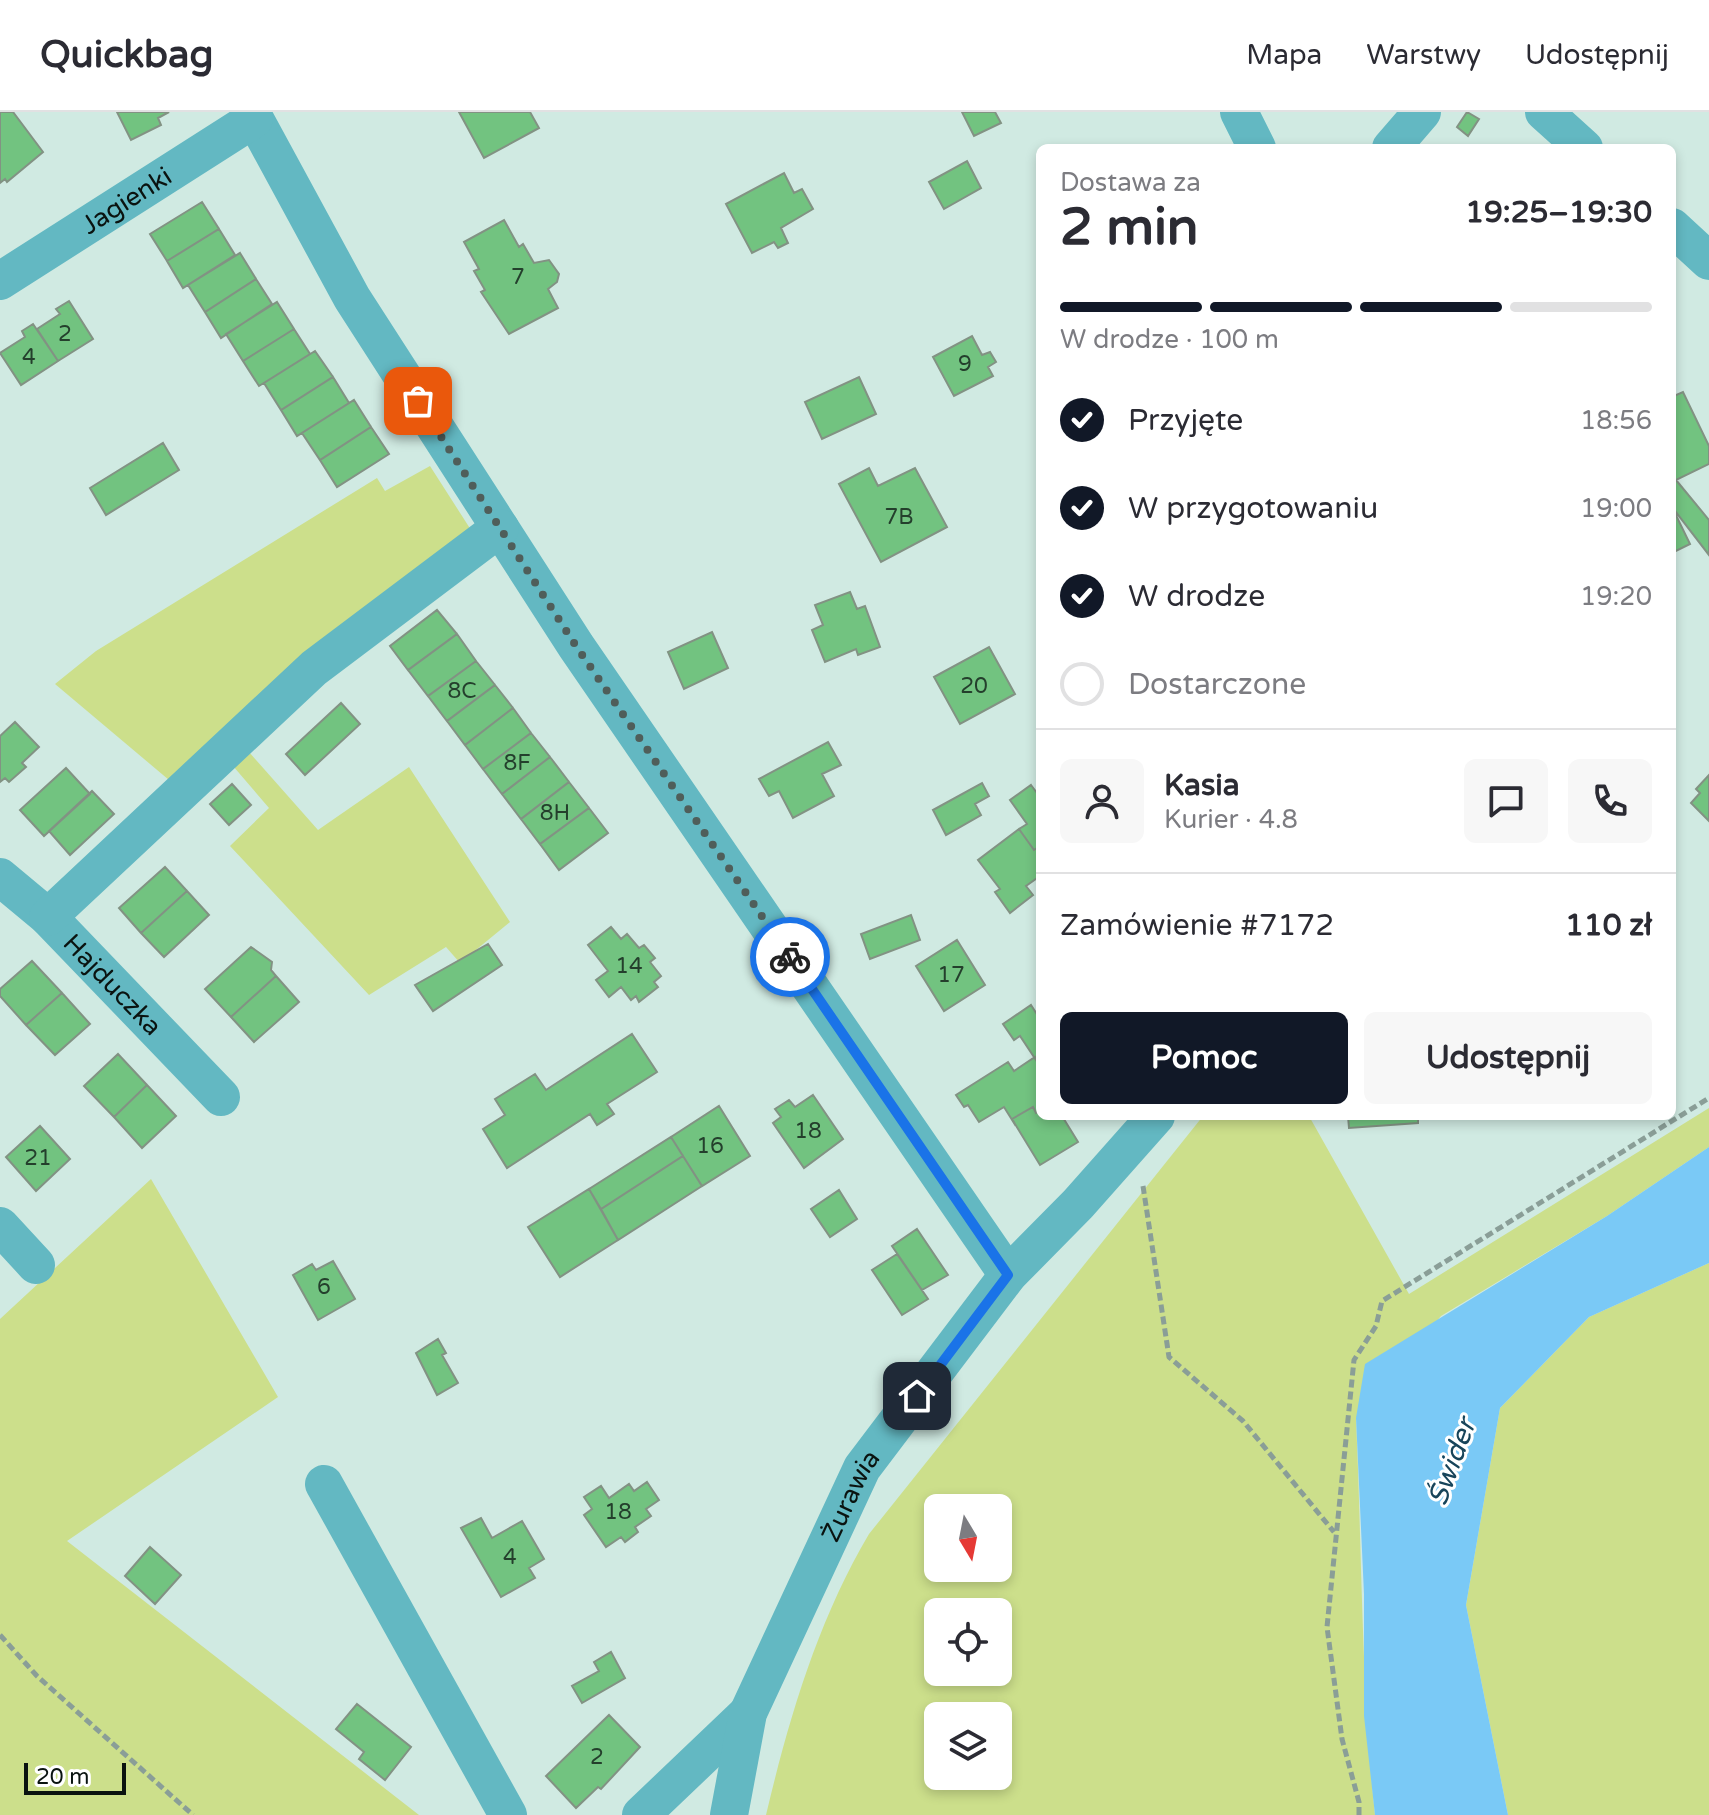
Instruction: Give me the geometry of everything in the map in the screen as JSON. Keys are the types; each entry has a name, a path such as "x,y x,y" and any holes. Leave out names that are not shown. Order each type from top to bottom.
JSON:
{"street":[{"path":"1239,112 1255,144"},
{"path":"1394,144 1422,112"},
{"path":"1544,112 1580,144"},
{"path":"252,115 352,298 576,646 1008,1275"},
{"name":"Jagienki","path":"0,281 252,115"},
{"path":"1676,231 1709,261"},
{"path":"17,900 314,668 500,528"},
{"name":"Hajduczka","path":"17,900 221,1097"},
{"name":"Żurawia","path":"729,1815 748,1713 862,1468 1008,1275 1147,1127"},
{"path":"0,1226 36,1265"},
{"path":"324,1484 508,1815"},
{"path":"641,1815 748,1713"}],"path":[{"path":"1676,1118 1709,1098"},
{"path":"1359,1815 1359,1802 1342,1739 1327,1627 1354,1360 1376,1326 1382,1301 1674,1120"},
{"path":"1147,1127 1149,1239 1169,1357 1243,1421 1335,1533"},
{"path":"0,1635 37,1676 193,1815"}],"green space":[{"path":"430,466 471,530 169,780 55,684 96,651 377,478 385,491"},
{"path":"249,752 318,830 409,767 510,922 460,963 446,947 369,995 230,846 269,808 233,766"},
{"path":"1709,1108 1709,1147 1607,1216 1441,1316 1356,1418 1364,1666 1375,1815 766,1815 807,1670 835,1601 869,1534 1200,1120 1311,1120 1409,1294"},
{"path":"151,1179 278,1397 67,1541 419,1815 0,1815 0,1319"},
{"path":"1709,1263 1709,1815 1508,1815 1466,1605 1500,1408 1589,1317"}],"water":[{"name":"Świder","path":"1709,1147 1709,1263 1589,1317 1500,1408 1466,1605 1508,1815 1375,1815 1364,1716 1364,1594 1356,1418 1365,1364 1607,1216"}],"building":[{"path":"0,112 13,112 43,152 7,182 5,179 0,183"},
{"path":"117,112 169,112 158,118 161,125 131,140"},
{"path":"459,112 530,112 539,128 484,158"},
{"path":"962,112 995,112 1001,123 974,136"},
{"path":"1467,112 1479,119 1468,136 1457,127"},
{"path":"967,161 981,188 944,209 929,182"},
{"path":"784,173 794,193 802,189 813,209 781,228 788,243 778,248 774,242 752,253 726,204"},
{"path":"202,202 219,229 167,261 150,234"},
{"path":"504,220 519,247 523,244 534,263 549,260 559,274 557,282 548,289 558,308 509,334 481,292 485,290 474,271 479,269 464,242"},
{"path":"219,229 235,255 183,288 167,261"},
{"path":"240,253 256,279 205,312 188,285"},
{"path":"256,279 272,304 221,338 205,312"},
{"path":"69,301 93,339 58,361 37,329 60,314 56,309"},
{"path":"277,302 294,329 243,361 226,334"},
{"path":"33,324 58,361 21,385 0,353 25,337 22,331"},
{"path":"294,329 310,354 259,386 243,361"},
{"path":"972,336 982,355 990,352 996,362 988,367 993,376 954,396 933,357"},
{"path":"315,351 333,377 281,410 264,383"},
{"path":"333,377 349,403 297,436 281,410"},
{"path":"859,377 876,414 822,439 805,402"},
{"path":"1683,392 1709,446 1709,464 1676,480 1676,395"},
{"path":"354,400 371,427 320,460 302,433"},
{"path":"371,427 389,454 337,487 320,460"},
{"path":"163,443 179,470 106,515 90,488"},
{"path":"869,468 878,486 915,468 947,527 881,562 839,484"},
{"path":"1676,480 1709,520 1709,555 1676,512"},
{"path":"1676,515 1690,544 1676,551"},
{"path":"850,592 857,609 865,606 880,647 858,655 856,649 825,662 812,630 823,625 815,605"},
{"path":"437,610 457,634 408,670 390,646"},
{"path":"712,632 728,668 684,689 668,652"},
{"path":"457,634 476,661 428,696 408,670"},
{"path":"989,647 1015,694 960,724 934,677"},
{"path":"476,661 495,685 447,721 428,696"},
{"path":"495,685 513,708 465,745 447,721"},
{"path":"341,703 360,724 305,775 286,754"},
{"path":"513,708 531,733 483,769 465,745"},
{"path":"15,722 39,747 22,763 26,767 9,782 5,778 0,782 0,736"},
{"path":"531,733 550,757 502,794 483,769"},
{"path":"828,742 841,765 822,774 834,796 793,818 779,791 769,796 759,779"},
{"path":"550,757 569,782 521,819 502,794"},
{"path":"66,768 90,794 44,836 20,810"},
{"path":"1709,775 1709,821 1691,803 1700,793 1696,789"},
{"path":"569,782 589,808 540,844 521,819"},
{"path":"982,783 989,796 975,804 981,815 946,835 933,810"},
{"path":"232,784 251,805 229,825 210,804"},
{"path":"1031,785 1036,792 1034,850 1019,829 1027,824 1010,800"},
{"path":"92,791 114,814 70,855 49,831"},
{"path":"589,808 608,833 559,870 540,844"},
{"path":"1019,829 1036,849 1036,879 1026,886 1033,895 1010,913 995,892 1000,889 978,860"},
{"path":"165,867 187,891 141,933 119,908"},
{"path":"187,891 209,915 164,957 141,933"},
{"path":"911,915 920,940 870,959 861,934"},
{"path":"611,927 621,939 627,934 639,948 644,945 655,958 650,962 661,976 654,982 658,987 639,1002 636,996 631,1000 621,987 609,997 596,980 608,971 588,945"},
{"path":"957,940 985,985 944,1011 916,966"},
{"path":"488,944 502,965 433,1011 415,985"},
{"path":"251,947 272,962 271,970 276,976 231,1017 205,989"},
{"path":"32,961 62,993 26,1025 0,996 0,989"},
{"path":"276,976 299,1002 254,1042 231,1017"},
{"path":"62,993 90,1024 55,1055 26,1025"},
{"path":"1031,1005 1036,1013 1036,1060 1020,1036 1014,1040 1003,1024"},
{"path":"632,1034 657,1072 607,1104 614,1114 597,1125 590,1114 507,1168 483,1129 505,1115 495,1099 535,1074 546,1090"},
{"path":"118,1054 147,1085 114,1117 84,1086"},
{"path":"1036,1059 1036,1113 1033,1107 1012,1119 1014,1123 1004,1107 979,1122 968,1105 964,1107 956,1095 1008,1062 1014,1071"},
{"path":"147,1085 176,1116 142,1148 114,1117"},
{"path":"813,1095 843,1139 804,1168 773,1123 781,1117 775,1109 789,1100 795,1107"},
{"path":"719,1106 750,1156 702,1186 671,1137"},
{"path":"1033,1107 1036,1120 1064,1120 1078,1142 1040,1165 1012,1119"},
{"path":"1348,1120 1418,1120 1418,1123 1349,1128"},
{"path":"40,1126 70,1159 36,1191 6,1157"},
{"path":"671,1137 683,1156 601,1209 589,1189"},
{"path":"683,1156 702,1186 618,1240 601,1209"},
{"path":"589,1189 618,1240 560,1277 528,1227"},
{"path":"839,1190 857,1219 830,1237 811,1209"},
{"path":"917,1229 948,1275 922,1290 892,1246"},
{"path":"897,1254 928,1299 902,1315 872,1270"},
{"path":"333,1261 355,1299 318,1320 293,1275 312,1264 316,1270"},
{"path":"438,1339 446,1353 442,1355 458,1383 437,1395 416,1353"},
{"path":"647,1482 659,1500 646,1509 651,1516 635,1527 638,1532 625,1542 621,1537 606,1547 584,1515 592,1509 584,1497 601,1486 609,1498 629,1484 634,1491"},
{"path":"481,1518 492,1538 522,1521 544,1559 529,1568 535,1578 501,1597 461,1528"},
{"path":"150,1547 181,1575 155,1604 125,1576"},
{"path":"611,1652 625,1678 582,1703 572,1686 599,1671 594,1662"},
{"path":"357,1704 411,1747 385,1780 359,1759 364,1752 336,1729"},
{"path":"609,1715 640,1747 601,1789 598,1787 576,1808 546,1776"}],"way so far":[{"path":"418,401 576,646 790,957"}],"route":[{"path":"790,957 1008,1275 917,1396"}]}
